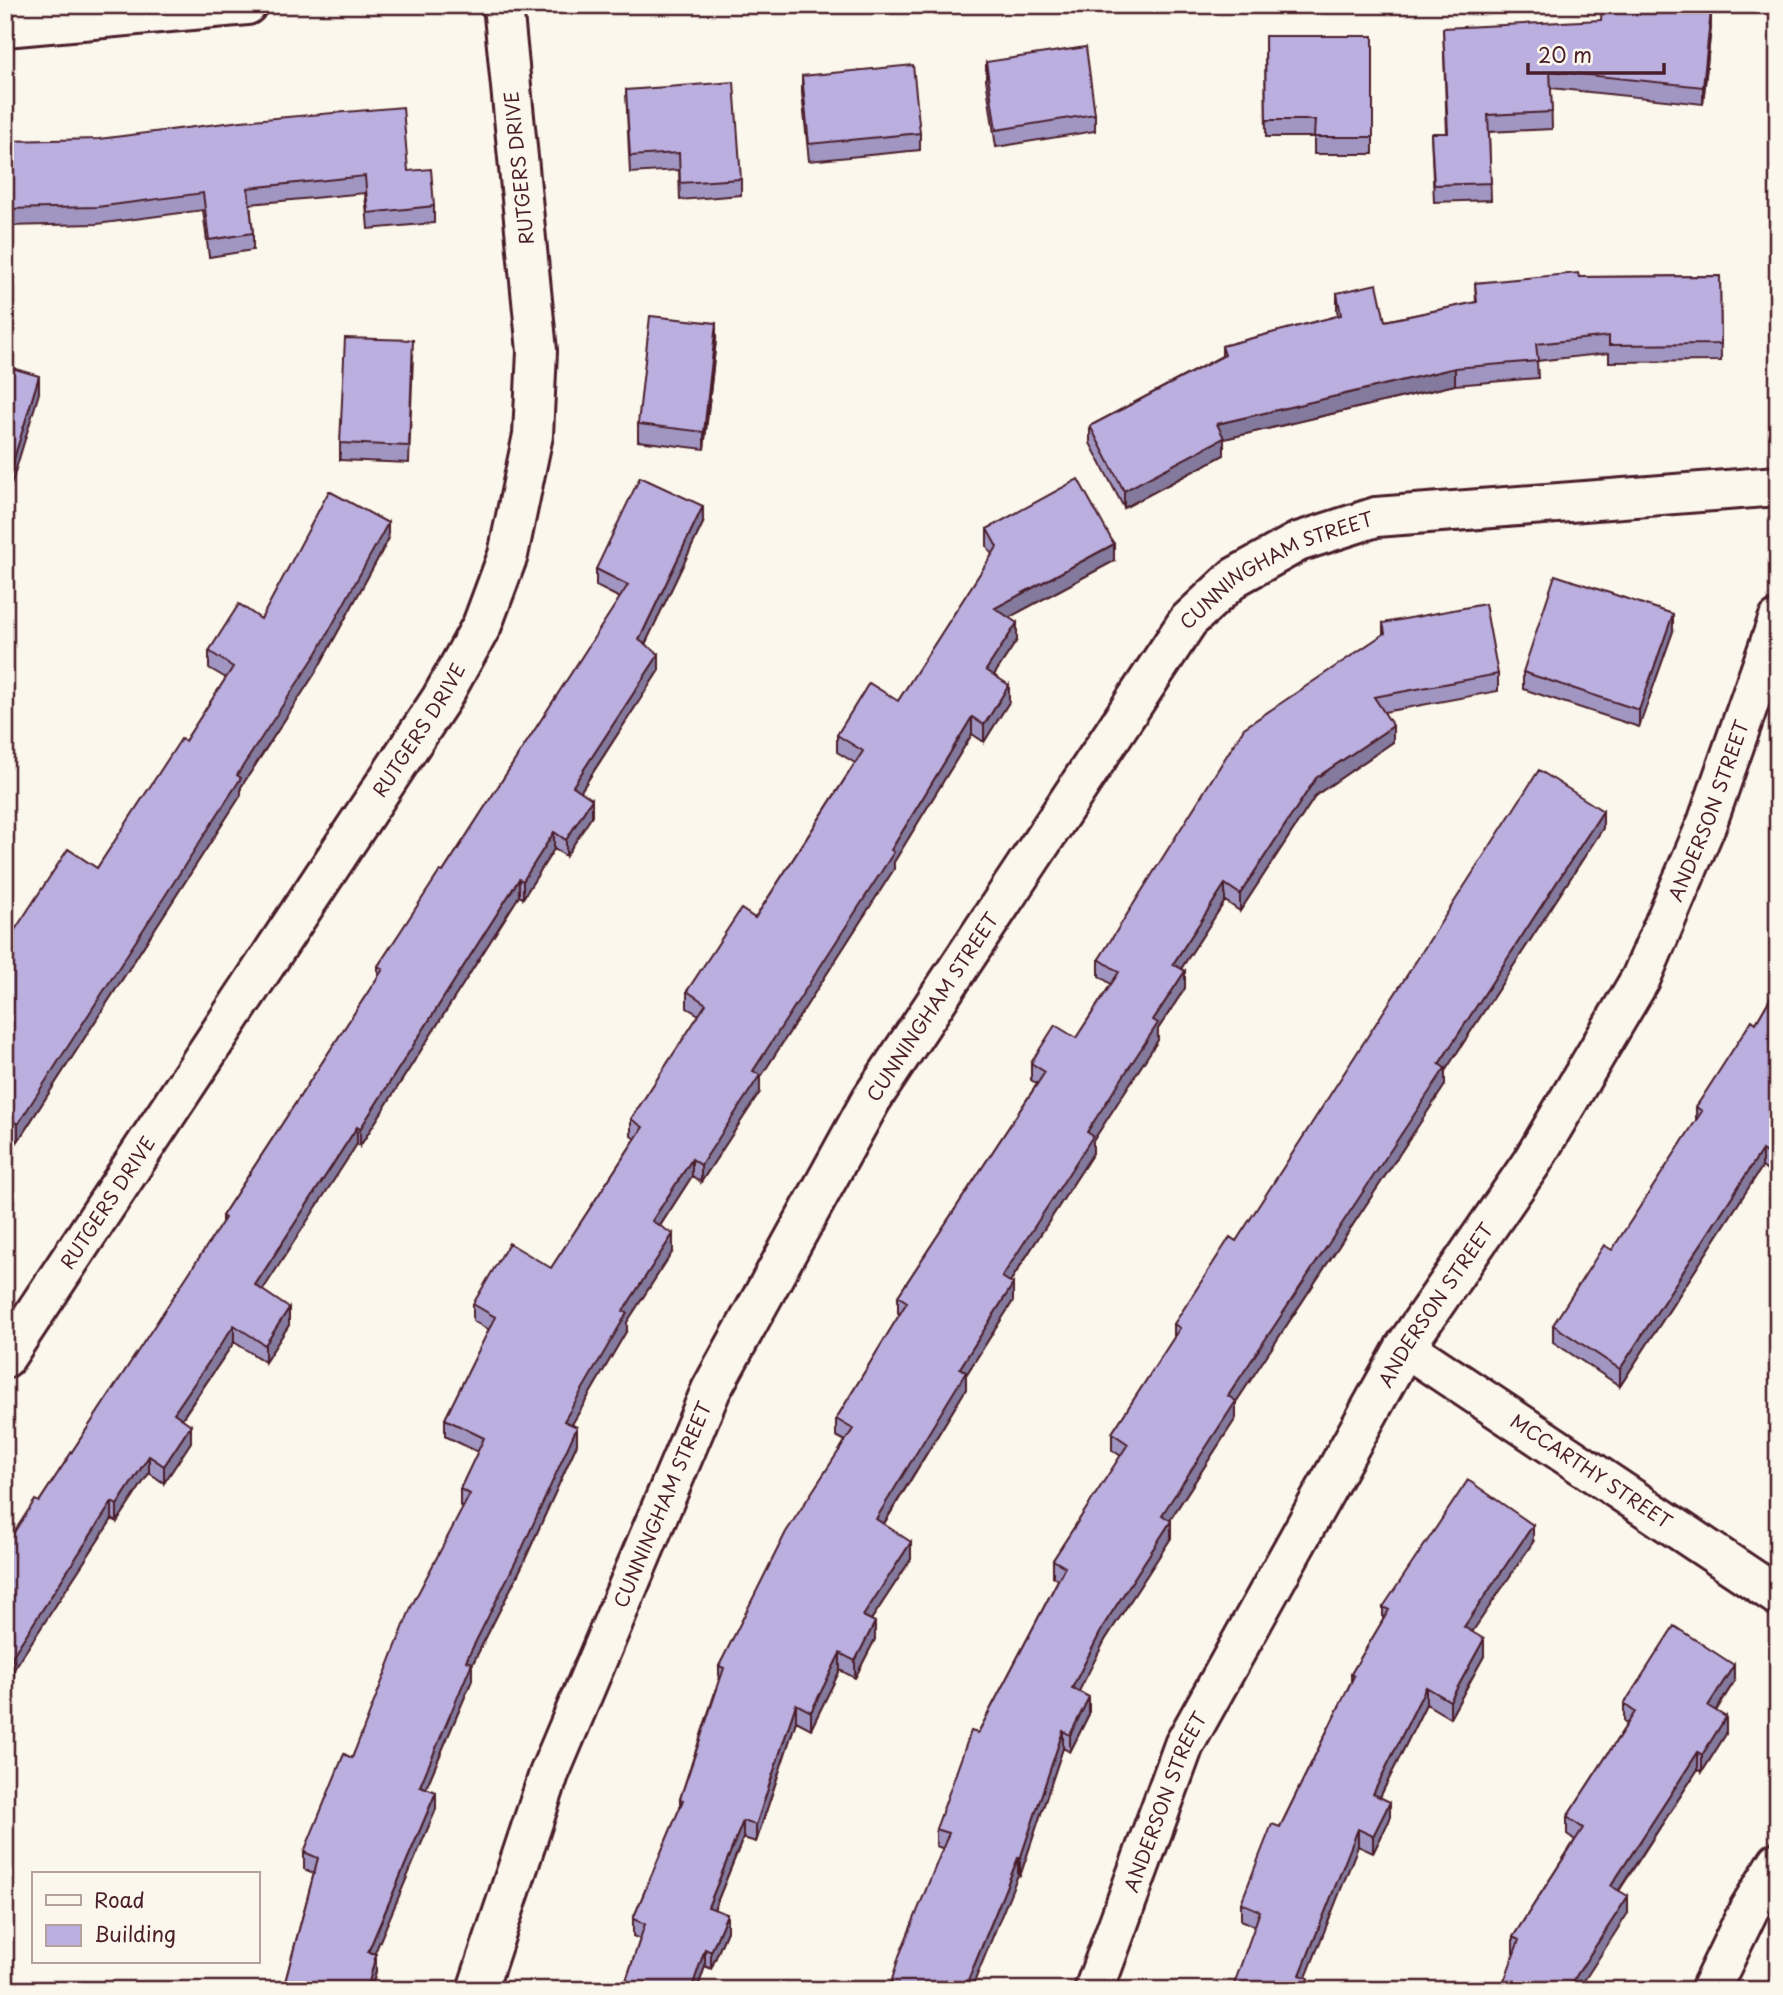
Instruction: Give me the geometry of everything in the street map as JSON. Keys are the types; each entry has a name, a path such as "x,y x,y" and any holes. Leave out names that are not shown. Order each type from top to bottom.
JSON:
{"street":[{"path":"5,27 247,5"},
{"name":"RUTGERS DRIVE","path":"5,1357 441,699 482,625 509,555 533,435 537,351 503,5"},
{"name":"CUNNINGHAM STREET","path":"477,1990 549,1774 711,1390 872,1100 1188,621 1235,577 1298,542 1376,517 1778,486"},
{"name":"ANDERSON STREET","path":"1094,1990 1184,1745 1405,1347 1532,1162 1641,978 1707,823 1778,620"},
{"name":"MCCARTHY STREET","path":"1405,1347 1778,1596"},
{"path":"1710,1990 1749,1909 1778,1862"}],"building":[{"path":"1602,5 1655,5 1711,11 1703,87 1550,71 1552,112 1488,115 1491,183 1434,185 1431,133 1448,133 1443,28 1601,20"},
{"path":"1265,36 1373,36 1373,137 1314,137 1315,120 1266,120"},
{"path":"1086,47 1095,114 996,130 986,62"},
{"path":"913,65 920,133 809,144 802,76"},
{"path":"734,82 741,179 680,183 679,153 630,156 626,90"},
{"path":"403,107 408,171 431,169 434,206 368,213 365,176 248,188 253,233 209,240 203,193 97,207 5,209 5,141 99,139 241,121"},
{"path":"1578,273 1579,277 1720,276 1721,344 1609,345 1609,336 1536,344 1538,361 1455,368 1217,424 1224,438 1124,491 1090,426 1225,355 1222,346 1341,315 1337,293 1377,284 1385,321 1477,302 1475,283"},
{"path":"650,316 716,323 704,432 638,424"},
{"path":"345,338 413,340 409,446 340,443"},
{"path":"5,366 39,376 5,488"},
{"path":"640,477 703,506 639,640 659,654 573,786 592,799 566,840 554,832 523,881 519,879 360,1129 357,1127 255,1285 289,1308 265,1345 234,1325 174,1413 191,1425 164,1466 149,1456 117,1505 112,1502 11,1658 14,1661 5,1675 5,1546 35,1500 39,1502 225,1218 222,1216 383,969 378,966 440,871 443,872 628,585 596,569"},
{"path":"1078,479 1114,544 995,608 1017,623 986,670 1009,685 984,725 972,717 891,850 894,852 753,1071 760,1075 701,1165 692,1159 652,1221 673,1234 623,1311 627,1313 564,1421 577,1427 522,1549 466,1661 472,1663 420,1786 436,1792 368,1952 376,1954 367,1990 299,1990 284,1986 318,1858 304,1852 344,1754 352,1758 412,1605 470,1494 460,1489 484,1438 445,1419 495,1317 473,1304 509,1243 551,1268 643,1127 631,1119 706,1004 687,991 741,909 755,918 863,751 837,735 869,683 898,701 997,547 987,529"},
{"path":"329,491 388,523 317,653 237,775 241,778 18,1124 13,1121 5,1132 5,945 68,849 97,868 181,739 185,741 233,667 209,651 239,604 261,619"},
{"path":"1555,575 1673,614 1639,710 1523,672"},
{"path":"1485,604 1498,674 1374,697 1393,726 1316,778 1240,894 1225,884 1173,964 1185,971 1153,1020 1158,1023 1087,1132 1093,1136 1002,1277 1013,1284 960,1368 966,1372 876,1519 911,1542 863,1616 875,1622 855,1661 840,1653 811,1712 796,1704 756,1825 743,1821 708,1907 727,1914 711,1952 705,1949 691,1990 623,1990 645,1924 633,1919 683,1800 680,1799 724,1668 719,1666 786,1532 853,1429 836,1419 907,1302 898,1296 1045,1072 1031,1063 1055,1025 1076,1038 1119,972 1099,959 1244,728 1385,633 1383,623"},
{"path":"1539,770 1603,811 1439,1064 1445,1068 1228,1396 1236,1401 1162,1515 1171,1521 1105,1623 1072,1688 1089,1697 1070,1735 1063,1731 1020,1859 1018,1858 964,1990 889,1990 899,1956 949,1833 936,1829 971,1731 978,1733 1065,1567 1053,1560 1128,1444 1112,1433 1180,1328 1174,1324 1230,1237 1236,1241"},
{"path":"1778,985 1778,1151 1773,1158 1762,1150 1620,1369 1553,1325 1604,1245 1612,1250 1702,1111 1696,1107 1752,1020 1756,1023"},
{"path":"1468,1480 1533,1525 1464,1627 1484,1639 1450,1701 1426,1687 1373,1794 1390,1802 1373,1836 1358,1829 1300,1975 1308,1978 1304,1990 1232,1990 1260,1911 1241,1903 1272,1824 1280,1827 1354,1676 1351,1674 1389,1610 1383,1607"},
{"path":"1674,1626 1734,1665 1708,1706 1726,1717 1702,1755 1698,1752 1611,1886 1628,1896 1567,1990 1501,1990 1519,1940 1513,1937 1583,1828 1567,1817 1635,1712 1624,1704"}]}
